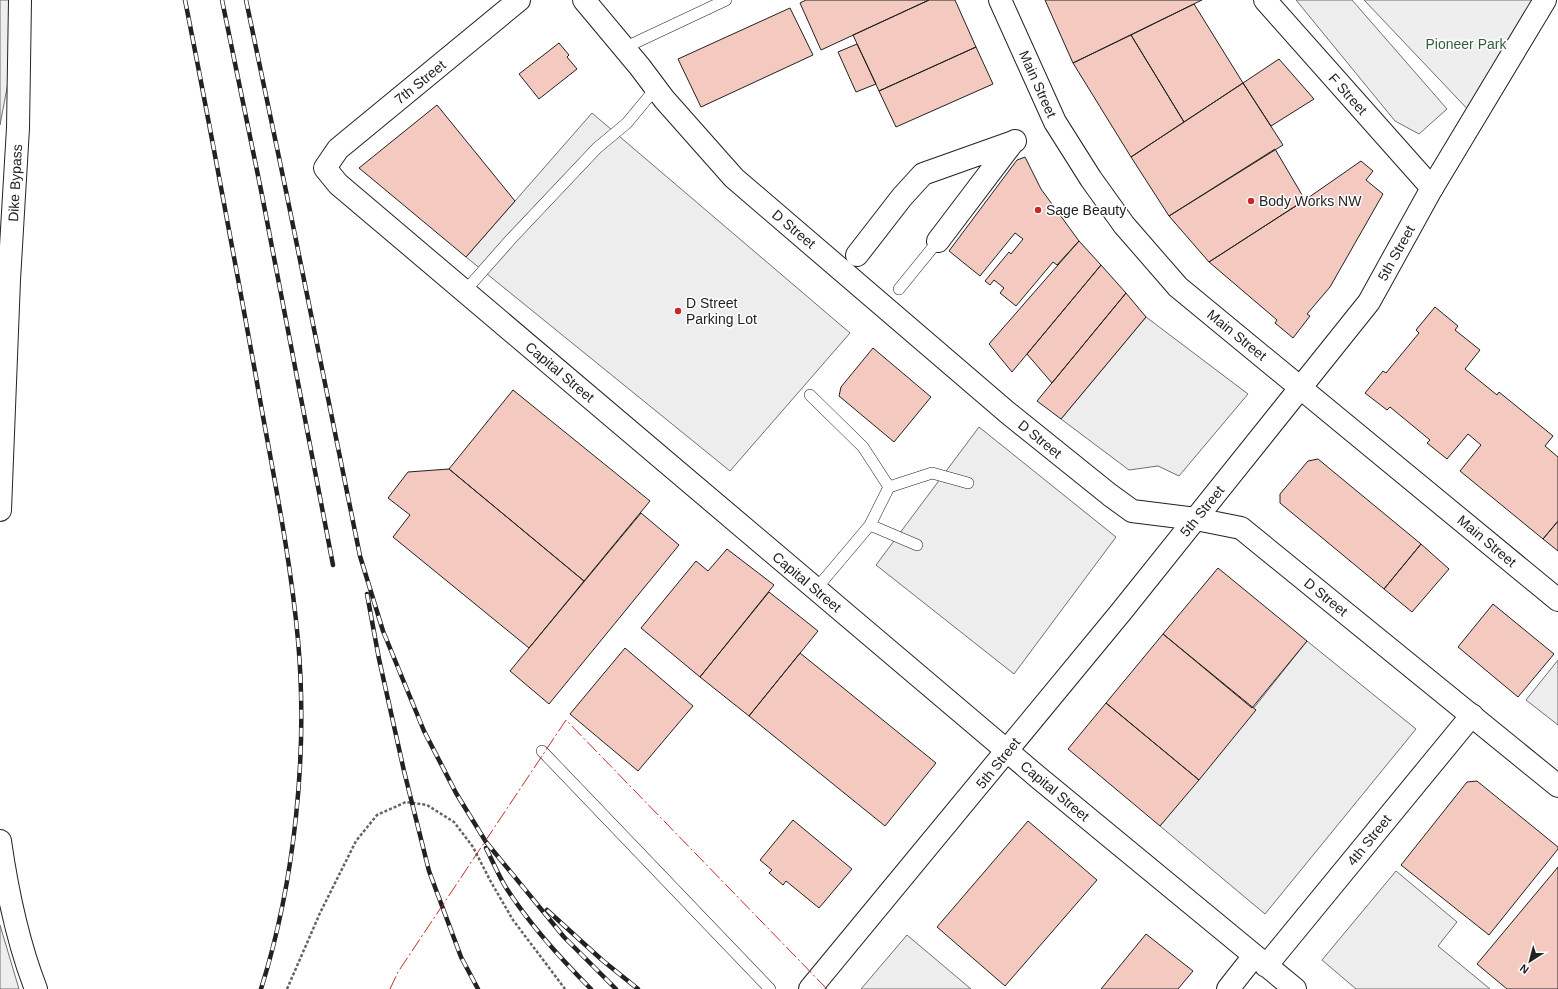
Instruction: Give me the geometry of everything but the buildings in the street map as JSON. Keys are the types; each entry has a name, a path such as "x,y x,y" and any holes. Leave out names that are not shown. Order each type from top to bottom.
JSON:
{"main road":[{"name":"Dike Bypass","path":"0,510 9,287 18,128 20,0"},
{"name":"7th Street","path":"325,168 338,148 519,0"},
{"name":"D Street","path":"584,0 656,88 734,178 1008,413 1132,511 1241,528 1558,786"},
{"name":"Main Street","path":"1000,0 1055,122 1091,179 1124,225 1178,287 1558,600"},
{"name":"F Street","path":"1265,0 1432,188"},
{"name":"5th Street","path":"810,989 1196,520 1369,302 1432,188 1545,0"},
{"path":"857,255 902,197 923,174 1017,140 938,241"},
{"name":"Capital Street","path":"325,168 338,184 1007,751 1294,989"},
{"name":"4th Street","path":"1228,989 1260,961 1472,715"},
{"path":"0,841 15,919 36,989"}],"lane":[{"path":"624,48 726,0"},
{"path":"465,291 558,188 597,148 627,123 656,88"},
{"path":"899,289 938,241"},
{"path":"810,395 863,447 889,487"},
{"path":"816,589 870,525 889,487 932,473 968,483"},
{"path":"870,525 917,545"},
{"path":"542,751 770,989"}],"path":[{"path":"287,989 320,913 356,841 377,815 406,802 427,805 454,822 474,847 491,882 513,920 565,989"}],"green space":[{"path":"0,0 20,0 21,14 0,125"},
{"name":"Pioneer Park","path":"1364,0 1545,0 1475,117"},
{"path":"0,925 19,989 0,989"}],"shaded area":[{"path":"1296,0 1352,0 1447,109 1419,134 1395,121"},
{"name":"D Street Parking Lot","path":"592,113 850,333 730,471 466,257"},
{"path":"1146,317 1248,394 1179,476 1158,466 1129,470 1061,419"},
{"path":"979,427 1116,537 1014,674 876,565"},
{"path":"1307,641 1416,729 1265,914 1160,826"},
{"path":"1558,660 1558,725 1526,700"},
{"path":"1396,871 1457,922 1438,946 1490,989 1356,989 1322,960"},
{"path":"907,935 971,989 861,989"}],"railway":[{"path":"185,0 280,508 295,607 298,640 301,683 301,727 300,772 296,816 283,905 273,948 261,989"},
{"path":"222,0 262,195 333,565"},
{"path":"246,0 360,556 383,631 424,731 456,793 486,842 564,937 616,989"},
{"path":"367,594 379,659 404,771 429,871 461,957 478,989"},
{"path":"486,848 505,886 524,914 556,953 591,989"},
{"path":"547,910 602,960 638,989"}],"power":[{"path":"390,989 398,972 566,720 827,989"}],"place":[{"name":"Body Works NW","path":"1251,201"},
{"name":"Sage Beauty","path":"1038,210"},
{"name":"D Street Parking Lot","path":"678,311"}]}
